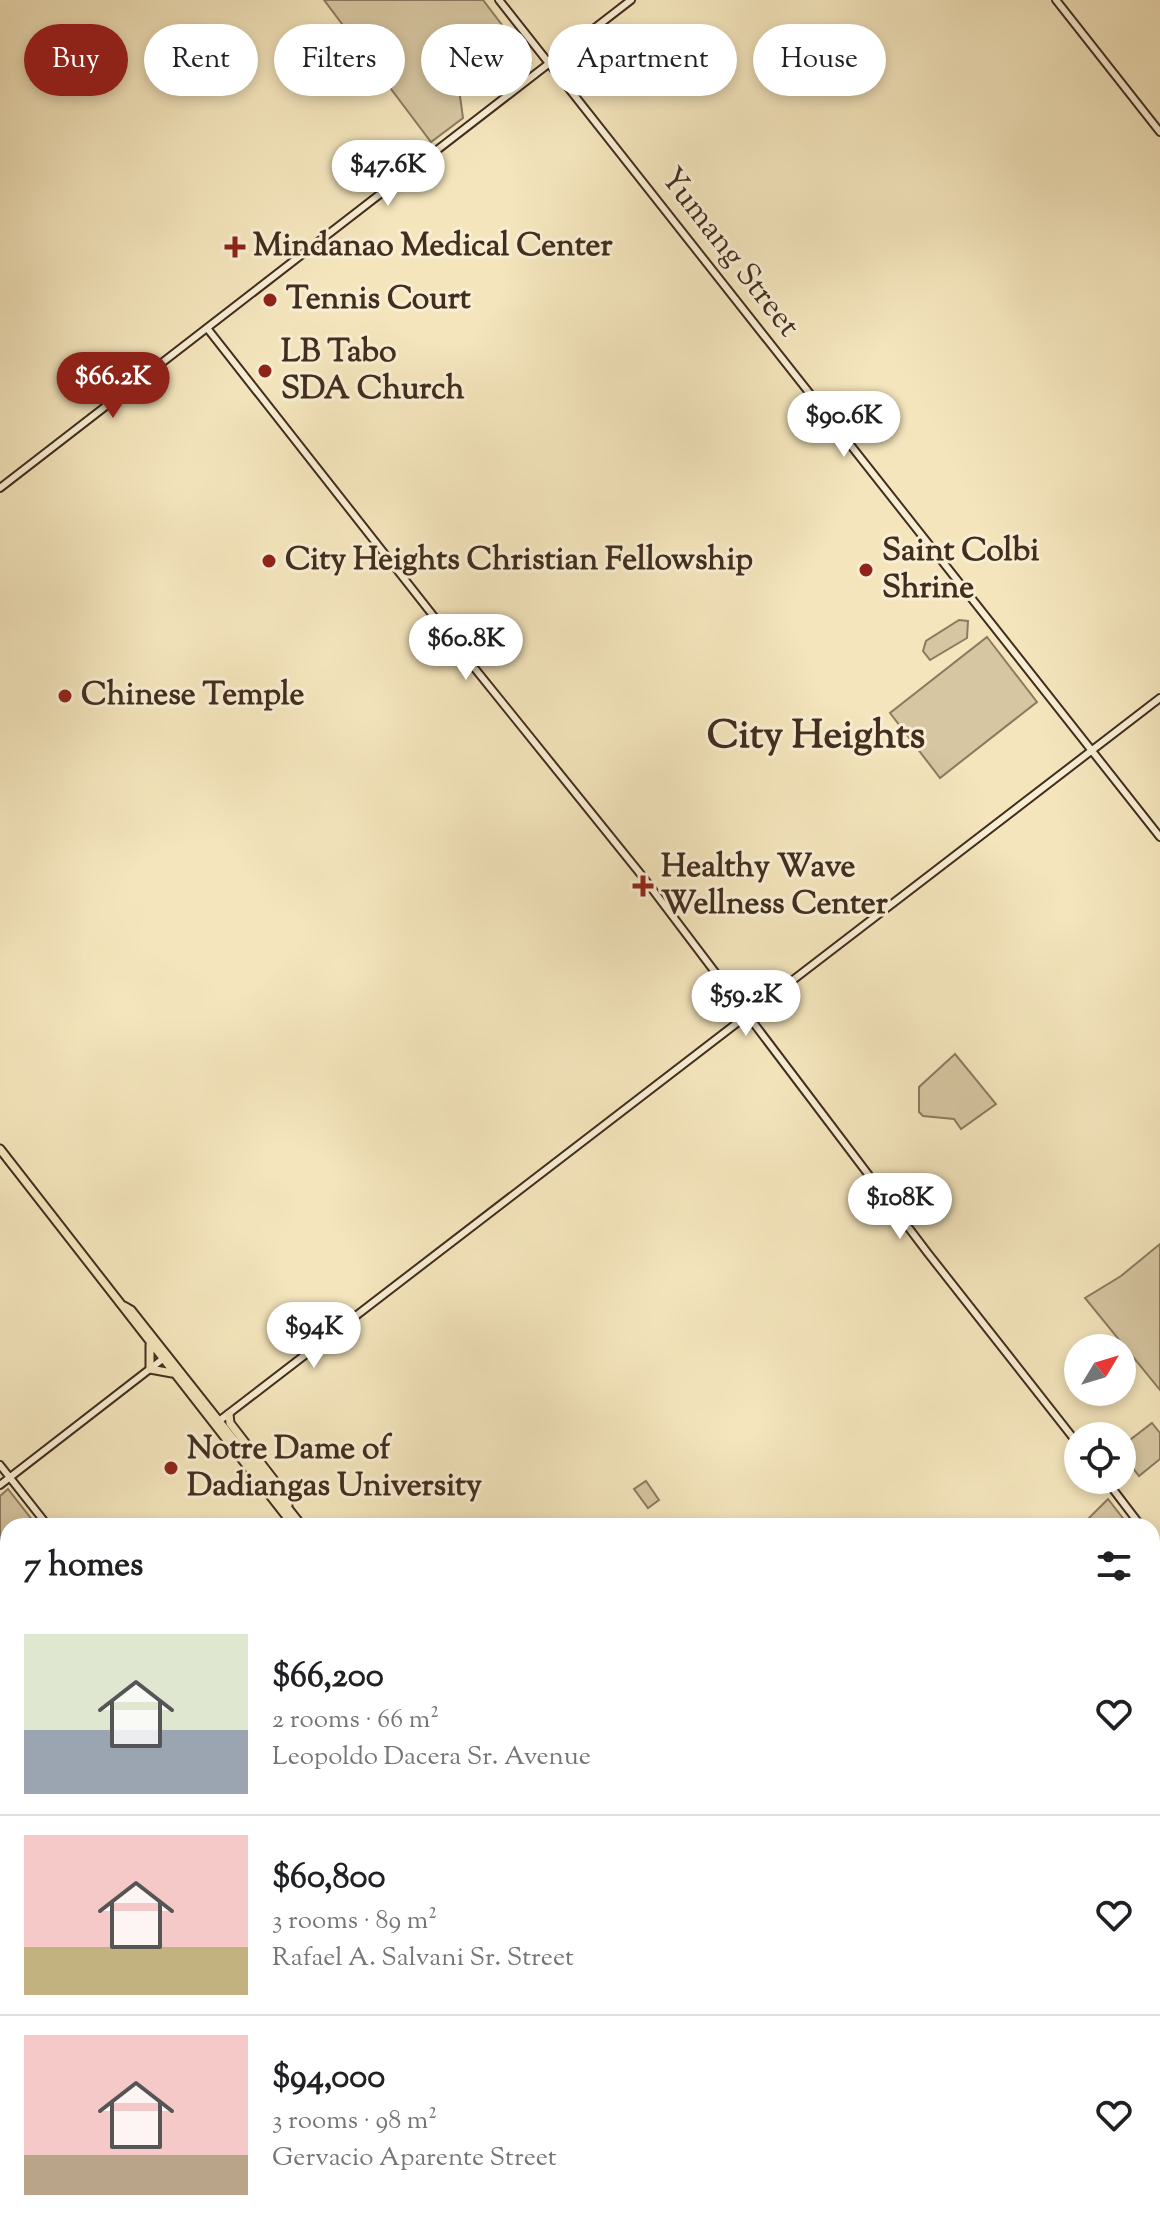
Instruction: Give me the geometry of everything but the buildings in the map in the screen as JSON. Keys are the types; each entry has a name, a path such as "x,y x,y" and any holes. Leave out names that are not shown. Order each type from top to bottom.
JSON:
{"main road":[{"name":"Yumang Street","path":"499,0 548,61"},
{"path":"601,24 631,0"},
{"path":"1056,0 1160,132"},
{"path":"0,488 548,66"},
{"name":"Yumang Street","path":"575,96 1160,837"},
{"path":"207,328 750,1016 927,1252 1064,1426"},
{"path":"219,1421 1160,698"},
{"path":"0,1149 289,1518"},
{"path":"124,1306 131,1310 165,1357 219,1421 289,1518"},
{"path":"149,1343 150,1369"},
{"path":"0,1485 165,1357"},
{"path":"150,1369 174,1374"},
{"path":"229,1414 230,1423 282,1490 291,1518"},
{"path":"0,1465 42,1518"},
{"path":"1117,1494 1135,1518"}],"shaded area":[{"path":"324,0 483,0 501,24 421,24 421,96 460,96 463,118 431,142 396,96 405,96 405,24 342,24"},
{"path":"959,620 968,621 967,638 930,660 923,651 926,641"},
{"path":"987,637 1037,702 940,778 890,713"},
{"path":"955,1054 996,1104 961,1129 954,1119 923,1116 919,1112 919,1087"},
{"path":"1160,1244 1160,1390 1136,1361 1136,1334 1114,1334 1085,1298 1121,1276"},
{"path":"1152,1423 1160,1433 1160,1459 1139,1476 1136,1472 1136,1435"},
{"path":"646,1481 659,1500 648,1508 634,1489"},
{"path":"8,1489 31,1518 0,1518 0,1496"},
{"path":"1108,1499 1123,1518 1089,1518"}],"place":[{"name":"Mindanao Medical Center","path":"235,247"},
{"name":"Tennis Court","path":"270,300"},
{"name":"LB Tabo SDA Church","path":"265,371"},
{"name":"City Heights Christian Fellowship","path":"269,561"},
{"name":"Saint Colbi Shrine","path":"866,570"},
{"name":"Chinese Temple","path":"65,696"},
{"name":"Healthy Wave Wellness Center","path":"643,886"},
{"name":"Notre Dame of Dadiangas University","path":"171,1468"}],"district":[{"name":"City Heights","path":"816,737"}]}
